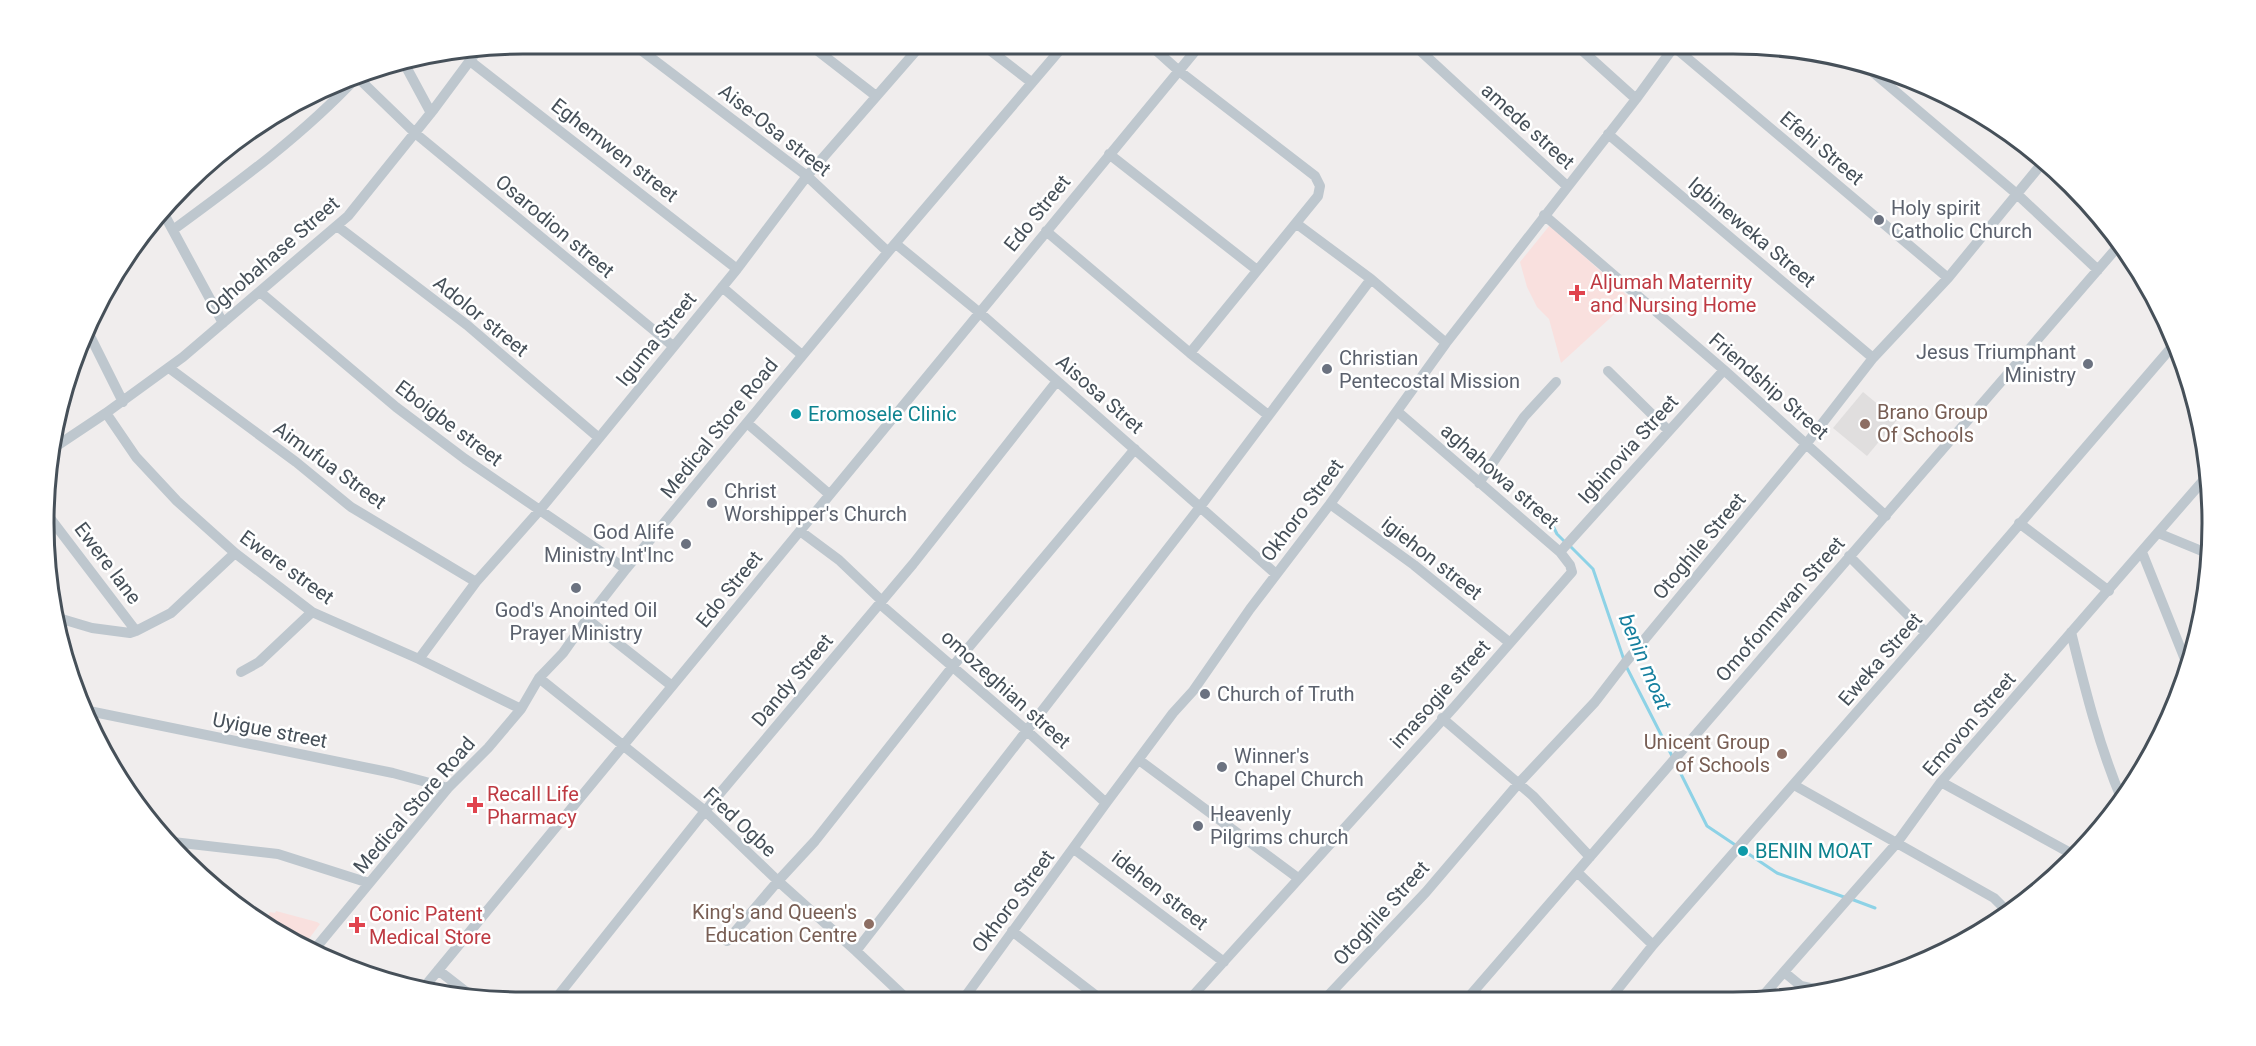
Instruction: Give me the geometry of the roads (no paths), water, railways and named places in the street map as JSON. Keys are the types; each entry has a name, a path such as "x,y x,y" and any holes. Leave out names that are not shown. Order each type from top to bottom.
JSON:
{"street":[{"name":"Aise-Osa street","path":"646,54 807,176 892,248"},
{"path":"822,54 876,96"},
{"name":"Iguma Street","path":"419,659 476,582 599,438 722,287 807,176 913,54"},
{"path":"995,54 1031,82"},
{"name":"Medical Store Road","path":"318,945 448,788 488,748 521,709 539,678 563,653 586,619 626,569 802,355 1056,54"},
{"path":"1160,54 1315,176 1320,186 1318,196 1297,224 1190,353"},
{"name":"Edo Street","path":"428,982 1193,54"},
{"name":"amede street","path":"1424,54 1567,186"},
{"path":"1586,54 1636,99"},
{"name":"Okhoro Street","path":"968,992 1106,803 1173,713 1193,690 1276,574 1398,412 1446,343 1668,54"},
{"name":"Efehi Street","path":"1686,54 1948,278"},
{"name":"Oghobahase Street","path":"61,443 169,368 348,216 473,57"},
{"name":"Eghemwen street","path":"470,61 737,268"},
{"path":"407,69 431,113"},
{"path":"1879,78 2018,195 2098,270"},
{"name":"Osarodion street","path":"363,83 415,133 673,346"},
{"path":"173,230 239,181 335,101 344,90"},
{"name":"Igbineweka Street","path":"1608,134 1873,358"},
{"path":"1109,154 1257,270"},
{"name":"Otoghile Street","path":"1332,992 1426,892 1518,784 1595,702 1632,654 1808,443 1873,358 1948,278 2039,168"},
{"name":"Friendship Street","path":"1544,215 1808,443 1886,516"},
{"path":"166,218 223,323"},
{"path":"1297,224 1371,279 1446,343"},
{"name":"Adolor street","path":"337,226 467,325 599,438"},
{"path":"1046,231 1190,353 1268,415"},
{"name":"Aisosa Stret","path":"892,248 980,313 1276,574"},
{"name":"Omofonmwan Street","path":"1473,992 2115,250"},
{"path":"856,951 1200,507 1371,279"},
{"path":"722,287 802,355"},
{"name":"Eboigbe street","path":"260,292 396,407 465,459 626,569"},
{"path":"92,340 123,402"},
{"name":"Eweka Street","path":"1616,992 1653,945 1926,633 2169,351"},
{"name":"Aimufua Street","path":"169,368 351,507 476,582"},
{"name":"Igbinovia Street","path":"1560,552 1724,370"},
{"path":"1608,371 1669,431"},
{"name":"Dandy Street","path":"561,992 705,811 881,603 1057,381"},
{"path":"1479,483 1524,417 1557,382"},
{"name":"aghahowa street","path":"1398,412 1560,552 1570,565 1572,572"},
{"name":"Ewere street","path":"106,413 136,457 177,501 235,553 254,565 312,612 419,659 521,709"},
{"path":"747,423 829,494"},
{"path":"728,941 778,881 815,842 953,666 1135,449"},
{"name":"Emovon Street","path":"1768,991 1896,844 1941,782 2200,484"},
{"name":"igiehon street","path":"1330,504 1413,565 1510,643"},
{"name":"Ewere lane","path":"54,523 136,631"},
{"path":"2019,523 2109,591"},
{"name":"omozeghian street","path":"800,531 839,560 881,603 1106,803"},
{"path":"2158,533 2201,552"},
{"path":"2142,552 2184,649"},
{"name":"Ewere lane","path":"64,620 92,628 130,633 136,631 171,613 235,553"},
{"path":"1849,556 1926,633"},
{"name":"imasogie street","path":"1196,992 1572,572"},
{"path":"241,672 259,662 312,612"},
{"path":"586,619 672,686"},
{"path":"2071,632 2087,697 2118,791"},
{"name":"Fred Ogbe","path":"539,678 705,811 899,992"},
{"name":"Uyigue street","path":"94,712 393,773 448,788"},
{"path":"1442,718 1533,796 1590,857"},
{"path":"1138,760 1298,878"},
{"path":"1941,782 2068,852"},
{"path":"1794,785 1994,898 2003,907"},
{"path":"180,843 278,854 369,883"},
{"name":"idehen street","path":"1074,849 1224,962"},
{"path":"1577,872 1653,945"},
{"path":"1012,931 1091,992"},
{"path":"438,970 461,988"},
{"path":"1784,972 1803,986"}],"waterway":[{"name":"benin moat","path":"1548,516 1557,534 1565,542"},
{"name":"benin moat","path":"1570,546 1593,569 1624,660"},
{"name":"benin moat","path":"1626,666 1672,756"},
{"path":"1675,762 1707,826 1777,873 1844,897"},
{"path":"1851,899 1875,908"}],"place":[{"name":"Holy spirit Catholic Church","path":"1879,220"},
{"name":"Aljumah Maternity and Nursing Home","path":"1577,293"},
{"name":"Jesus Triumphant Ministry","path":"2088,364"},
{"name":"Christian Pentecostal Mission","path":"1327,369"},
{"name":"Eromosele Clinic","path":"796,414"},
{"name":"Brano Group Of Schools","path":"1865,424"},
{"name":"Christ Worshipper's Church","path":"712,503"},
{"name":"God Alife Ministry Int'Inc","path":"686,544"},
{"name":"God's Anointed Oil Prayer Ministry","path":"576,588"},
{"name":"Church of Truth","path":"1205,694"},
{"name":"Unicent Group of Schools","path":"1782,754"},
{"name":"Winner's Chapel Church","path":"1222,767"},
{"name":"Recall Life Pharmacy","path":"475,805"},
{"name":"Heavenly Pilgrims church","path":"1198,826"},
{"name":"BENIN MOAT","path":"1743,851"},
{"name":"King's and Queen's Education Centre","path":"869,924"},
{"name":"Conic Patent Medical Store","path":"357,925"}]}
